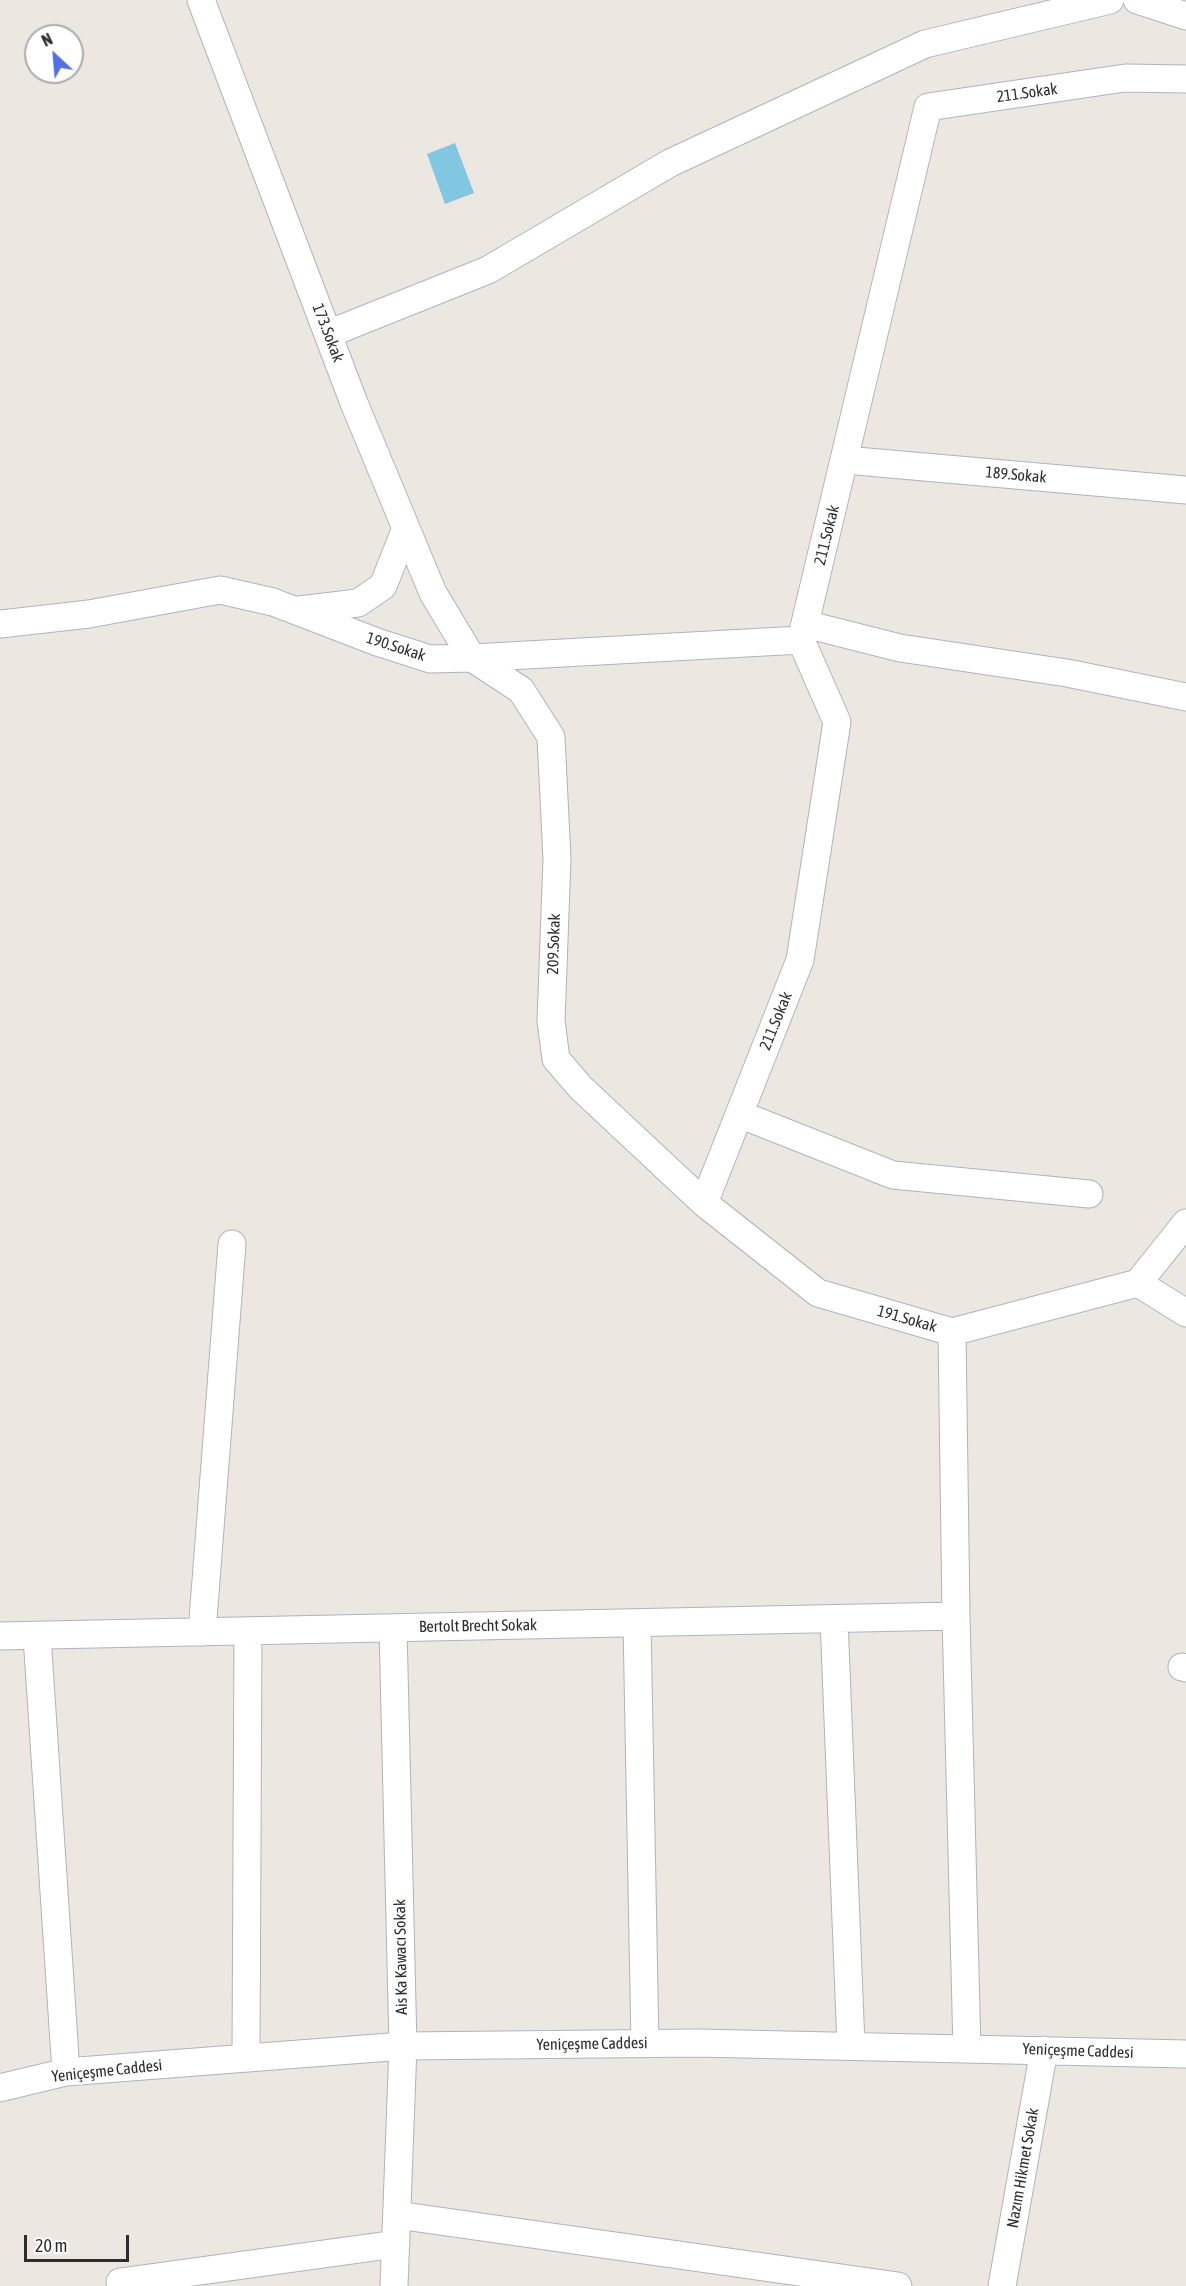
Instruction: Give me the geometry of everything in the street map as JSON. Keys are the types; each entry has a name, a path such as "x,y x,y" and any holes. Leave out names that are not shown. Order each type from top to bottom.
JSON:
{"street":[{"name":"173.Sokak","path":"201,0 328,334 406,528 433,593 472,658"},
{"path":"328,334 488,270 670,163 926,44 1110,0"},
{"path":"1137,0 1186,16"},
{"name":"211.Sokak","path":"704,1203 800,960 837,722 803,632 928,107 1125,78 1186,79"},
{"name":"189.Sokak","path":"845,460 1186,490"},
{"path":"295,610 358,603 383,586 406,528"},
{"name":"190.Sokak","path":"0,624 89,614 220,590 273,602 377,642 430,659 472,658 803,632 1067,673 1186,697"},
{"name":"209.Sokak","path":"472,658 521,690 551,737 557,859 551,1021 556,1059 582,1088 704,1203"},
{"path":"739,1114 893,1175 1089,1194"},
{"name":"191.Sokak","path":"704,1203 818,1293 952,1332 1138,1283"},
{"path":"1186,1222 1138,1283 1186,1313"},
{"path":"202,1632 232,1244"},
{"path":"952,1332 956,1616 967,2049"},
{"name":"Bertolt Brecht Sokak","path":"0,1636 956,1616"},
{"path":"834,1619 851,2046"},
{"path":"637,1623 645,2044"},
{"name":"Ais Ka Kawacı Sokak","path":"393,1628 403,2046 394,2286"},
{"path":"246,2058 248,1631"},
{"path":"37,1636 66,2072"},
{"name":"Yeniçeşme Caddesi","path":"0,2088 66,2072 403,2046 645,2044 851,2046 1186,2054"},
{"name":"Nazım Hikmet Sokak","path":"1002,2286 1044,2050"},
{"path":"397,2215 898,2286"},
{"path":"120,2282 396,2244"}],"water":[{"path":"455,143 474,193 445,204 427,154"}]}
